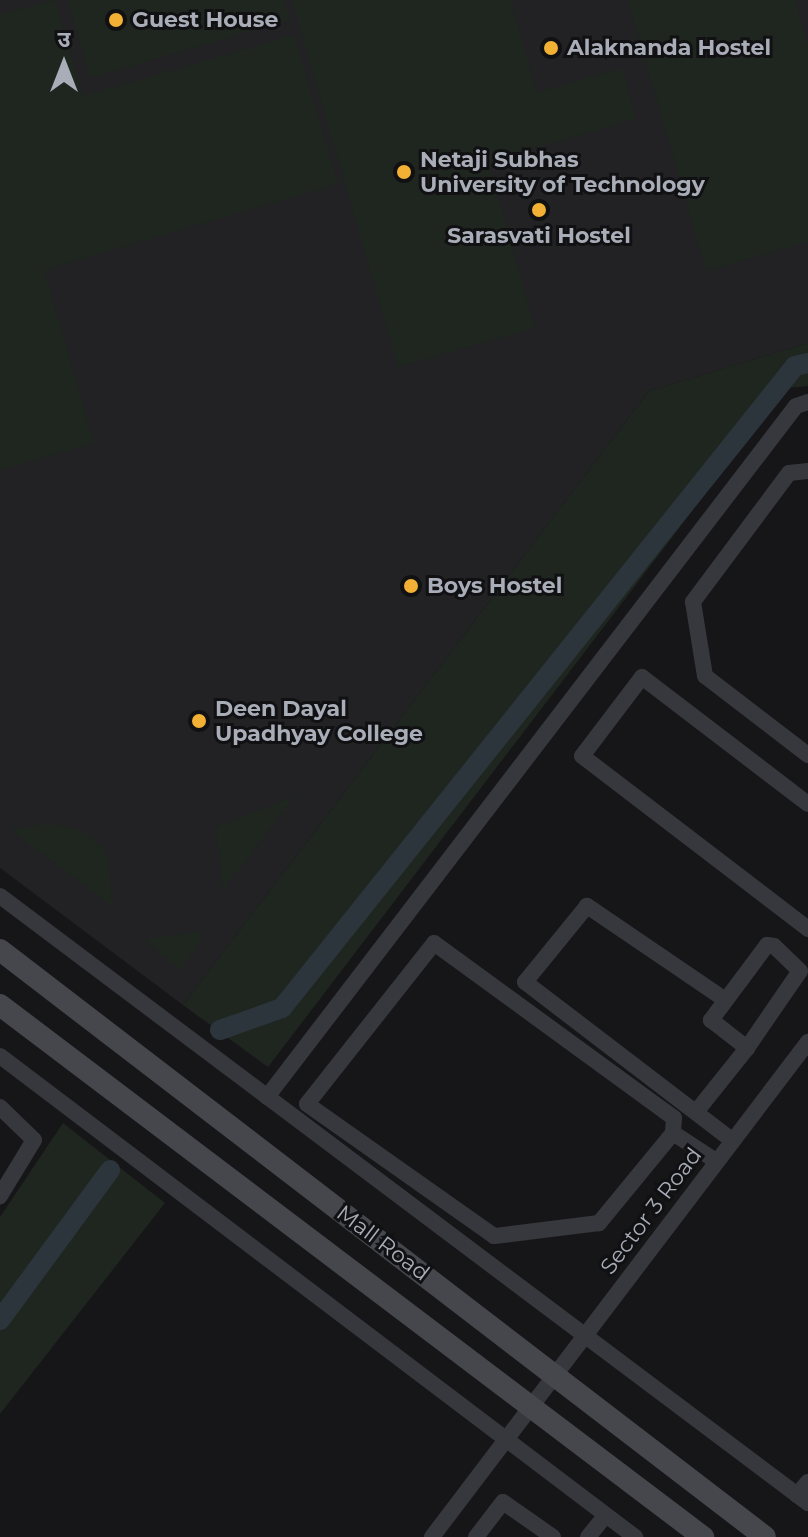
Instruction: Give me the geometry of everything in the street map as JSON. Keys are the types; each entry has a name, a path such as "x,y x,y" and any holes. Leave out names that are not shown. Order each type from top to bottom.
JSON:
{"main road":[{"name":"Mall Road","path":"0,950 765,1537"},
{"name":"Mall Road","path":"0,1005 703,1537"}],"street":[{"path":"267,1097 796,406 808,402"},
{"path":"808,471 789,473 693,602 705,676 808,755"},
{"path":"808,804 642,677 582,756 808,929"},
{"path":"0,896 584,1335 804,1493"},
{"path":"724,999 587,906 525,982 732,1140"},
{"path":"434,943 674,1118 673,1133 599,1223 494,1236 307,1104 434,943"},
{"path":"696,1112 747,1048 800,966 767,945 711,1020 747,1048"},
{"name":"Sector 3 Road","path":"432,1537 808,1042"},
{"path":"0,1056 635,1537"},
{"path":"0,1107 34,1140 0,1196"},
{"path":"673,1133 716,1161"},
{"path":"476,1537 503,1502 553,1537"},
{"path":"588,1537 606,1515"}],"shaded area":[{"name":"Netaji Subhas University of Technology","path":"0,0 808,0 808,343 649,391 183,1005 0,868"},
{"path":"55,0 83,96 294,35 338,184 44,270 94,443 0,470 0,14"},
{"path":"68,0 284,0 290,20 90,78"},
{"path":"292,0 510,0 537,92 622,68 636,119 488,162 535,328 398,367"},
{"path":"628,0 795,0 808,44 808,242 706,271"},
{"path":"808,343 808,386 786,388 268,1067 183,1005 649,391"},
{"path":"295,796 223,890 216,827"},
{"path":"50,823 86,832 107,853 113,907 10,830"},
{"path":"200,931 202,941 179,970 144,939"},
{"path":"63,1123 165,1203 0,1414 0,1217"}],"waterway":[{"path":"220,1030 282,1008 795,366 808,363"},
{"path":"0,1320 110,1170"}],"place":[{"name":"Guest House","path":"116,20"},
{"name":"Alaknanda Hostel","path":"551,48"},
{"name":"Netaji Subhas University of Technology","path":"404,172"},
{"name":"Sarasvati Hostel","path":"539,210"},
{"name":"Boys Hostel","path":"411,586"},
{"name":"Deen Dayal Upadhyay College","path":"199,721"}]}
